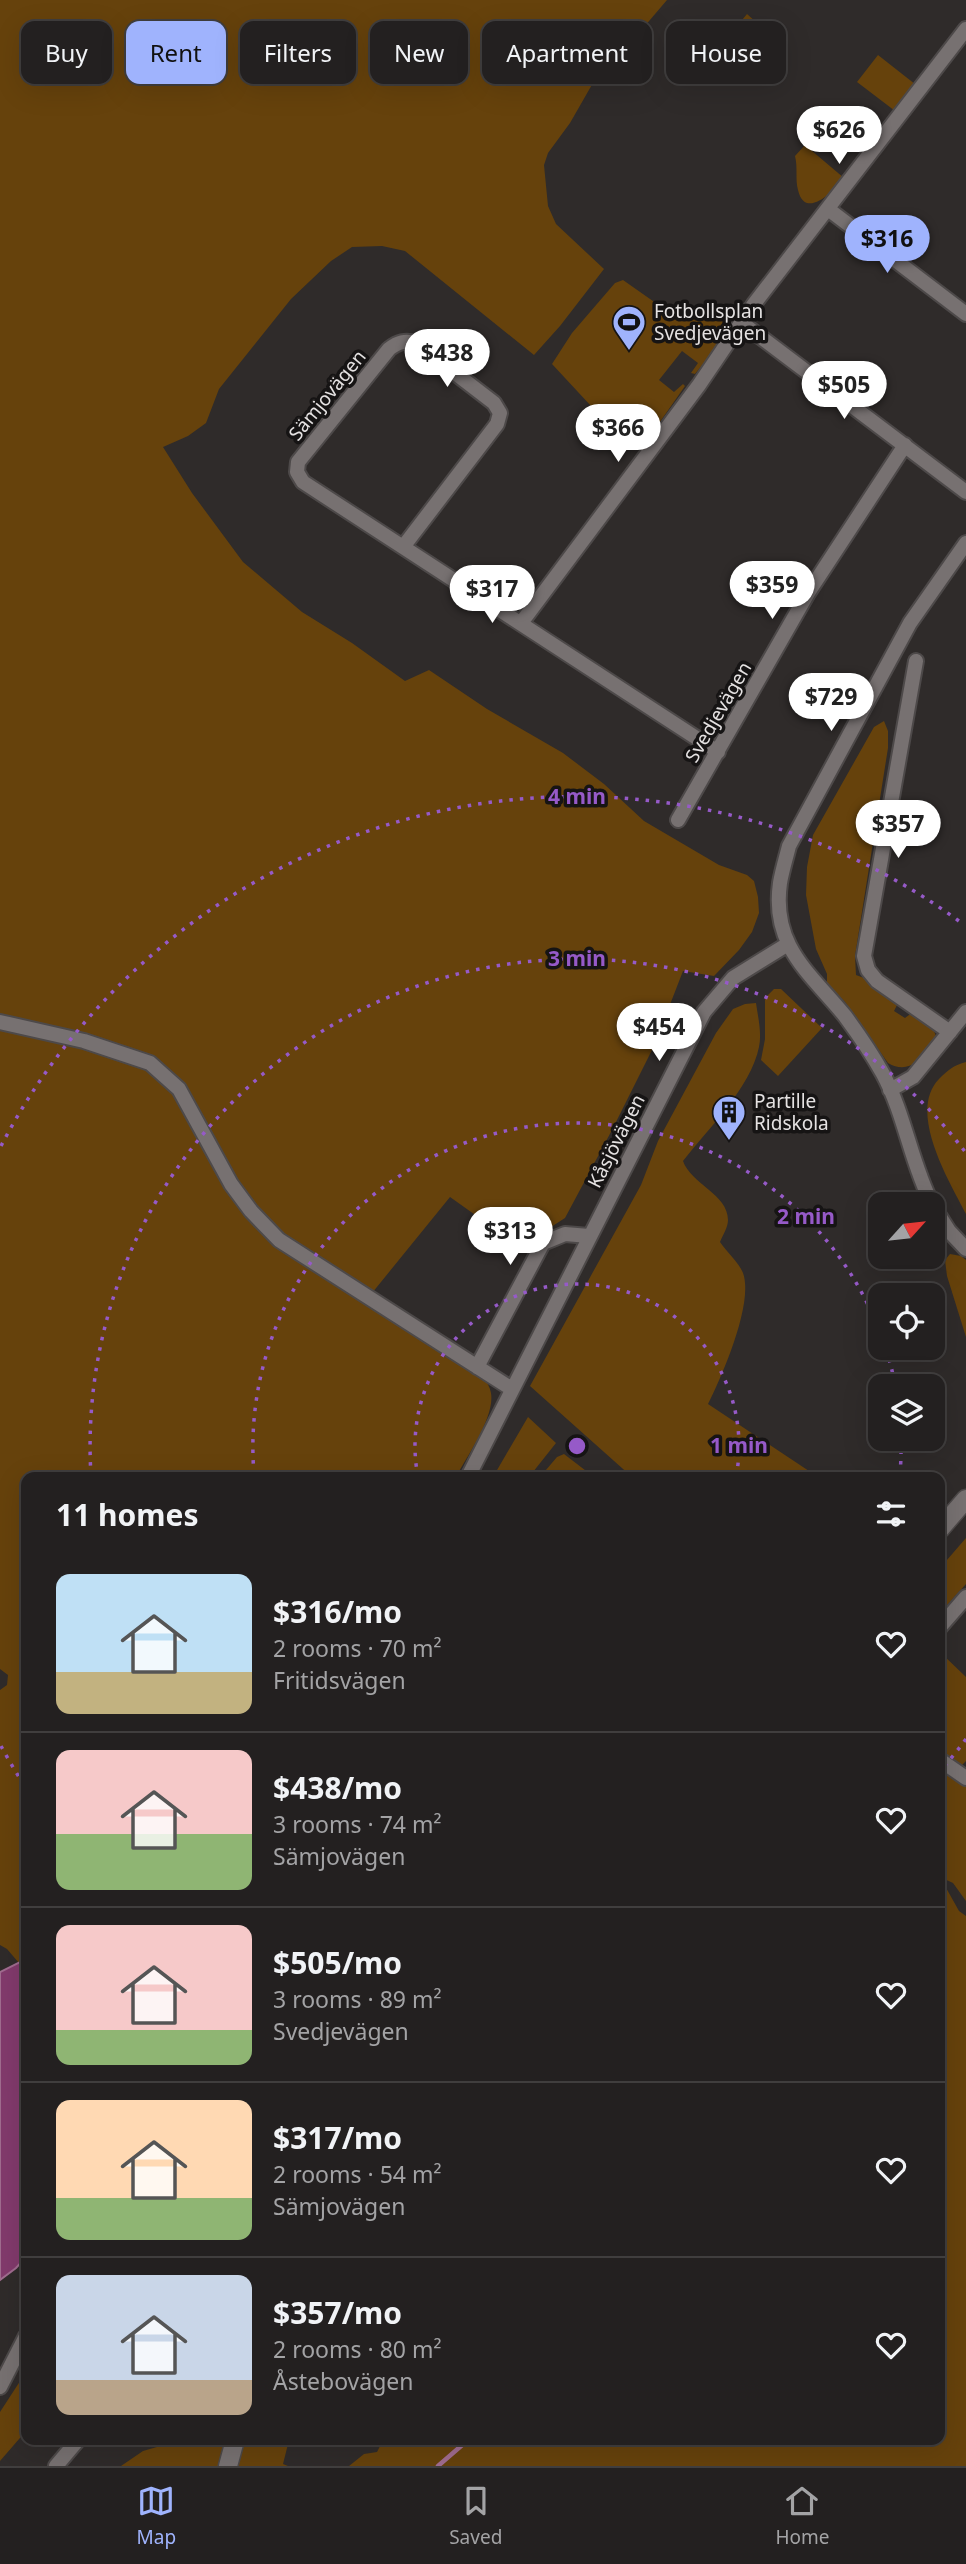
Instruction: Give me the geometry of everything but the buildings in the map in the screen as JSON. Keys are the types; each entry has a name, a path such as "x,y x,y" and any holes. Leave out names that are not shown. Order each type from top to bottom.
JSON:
{"street":[{"path":"521,623 742,323 966,29"},
{"path":"828,209 966,314"},
{"path":"742,323 966,492"},
{"name":"Sämjovägen","path":"403,547 497,424 500,413 494,402 416,343 409,341 395,344 389,349 298,462 296,467 299,477 303,482 718,752"},
{"name":"Svedjevägen","path":"678,820 808,593 905,445"},
{"path":"927,1192 890,1090 863,1041 800,966 788,944 779,908 780,883 789,846 910,623 966,543"},
{"path":"916,661 864,956 868,970 877,981 950,1032"},
{"name":"Kåsjövägen","path":"470,1472 704,1012 733,978 788,944"},
{"path":"890,1090 913,1077 966,1012"},
{"path":"0,1021 84,1041 150,1063 178,1089 231,1184 251,1211 279,1240 512,1389"},
{"path":"945,1225 966,1250"},
{"path":"477,1367 544,1242 565,1234 589,1236"},
{"path":"945,1523 966,1499"},
{"path":"945,1621 966,1597"},
{"path":"945,1763 966,1778"},
{"path":"0,2388 21,2346"},
{"path":"56,2466 74,2445"},
{"path":"228,2466 234,2445"}],"shaded area":[{"path":"0,0 667,0 649,21 482,21 482,84 592,84 570,123 548,153 544,165 548,206 556,224 604,269 534,355 405,251 382,246 352,247 331,261 291,299 219,389 206,423 188,436 163,447 192,493 243,562 302,612 405,681 429,670 487,709 563,753 604,784 644,821 719,865 747,875 754,881 758,897 759,913 752,932 714,976 683,971 654,1046 565,1218 520,1247 450,1197 368,1298 483,1377 488,1385 491,1403 485,1425 459,1472 21,1472 19,1963 0,1945 0,1690 7,1685 8,1675 0,1669"},
{"path":"747,14 755,21 741,21"},
{"path":"878,55 920,88 899,114 857,82"},
{"path":"805,145 844,178 827,195 813,203 802,199 797,186 795,156"},
{"path":"623,280 660,306 735,324 695,374 691,373 698,363 682,351 659,380 674,392 683,384 685,386 655,429 640,438 591,406 552,364 572,333 615,283"},
{"path":"884,721 888,731 888,748 855,956 856,975 896,1000 894,1011 905,1018 913,1012 932,1027 937,1041 922,1058 903,1067 888,1063 845,1002 827,983 827,974 816,949 806,895 807,867 813,835 874,727"},
{"path":"774,989 781,989 822,1028 778,1076 761,1060 765,1039 765,998"},
{"path":"756,1003 760,1036 754,1062 738,1092 683,1161 693,1176 716,1196 726,1211 728,1223 720,1242 741,1269 745,1286 735,1339 708,1404 810,1472 626,1472 530,1386 641,1185 658,1141 716,1033 733,1009"},
{"path":"966,1062 966,1214 934,1146 927,1109 930,1093 939,1079 951,1068"},
{"path":"950,1254 966,1260 966,1337 947,1276 945,1260"},
{"path":"528,1417 556,1443 533,1472 496,1472"},
{"path":"564,1454 587,1472 544,1472 557,1457"},
{"path":"966,1538 966,1584 945,1607 945,1562"},
{"path":"945,1657 966,1677 966,1761 961,1766 945,1755"},
{"path":"949,1773 966,1783 966,1901 953,1883 945,1879 945,1774"},
{"path":"945,1886 959,1911 966,1916 966,2466 349,2466 364,2454 377,2452 380,2445 945,2445"},
{"path":"21,1962 21,2262 0,2280 0,1972"},
{"path":"21,2380 21,2437 0,2461 0,2412"},
{"path":"164,2445 288,2445 283,2464 288,2466 121,2466 143,2451"}],"waterway":[{"path":"438,2466 462,2445"}],"place":[{"name":"Fotbollsplan Svedjevägen","path":"629,352"},
{"name":"Partille Ridskola","path":"729,1142"}]}
